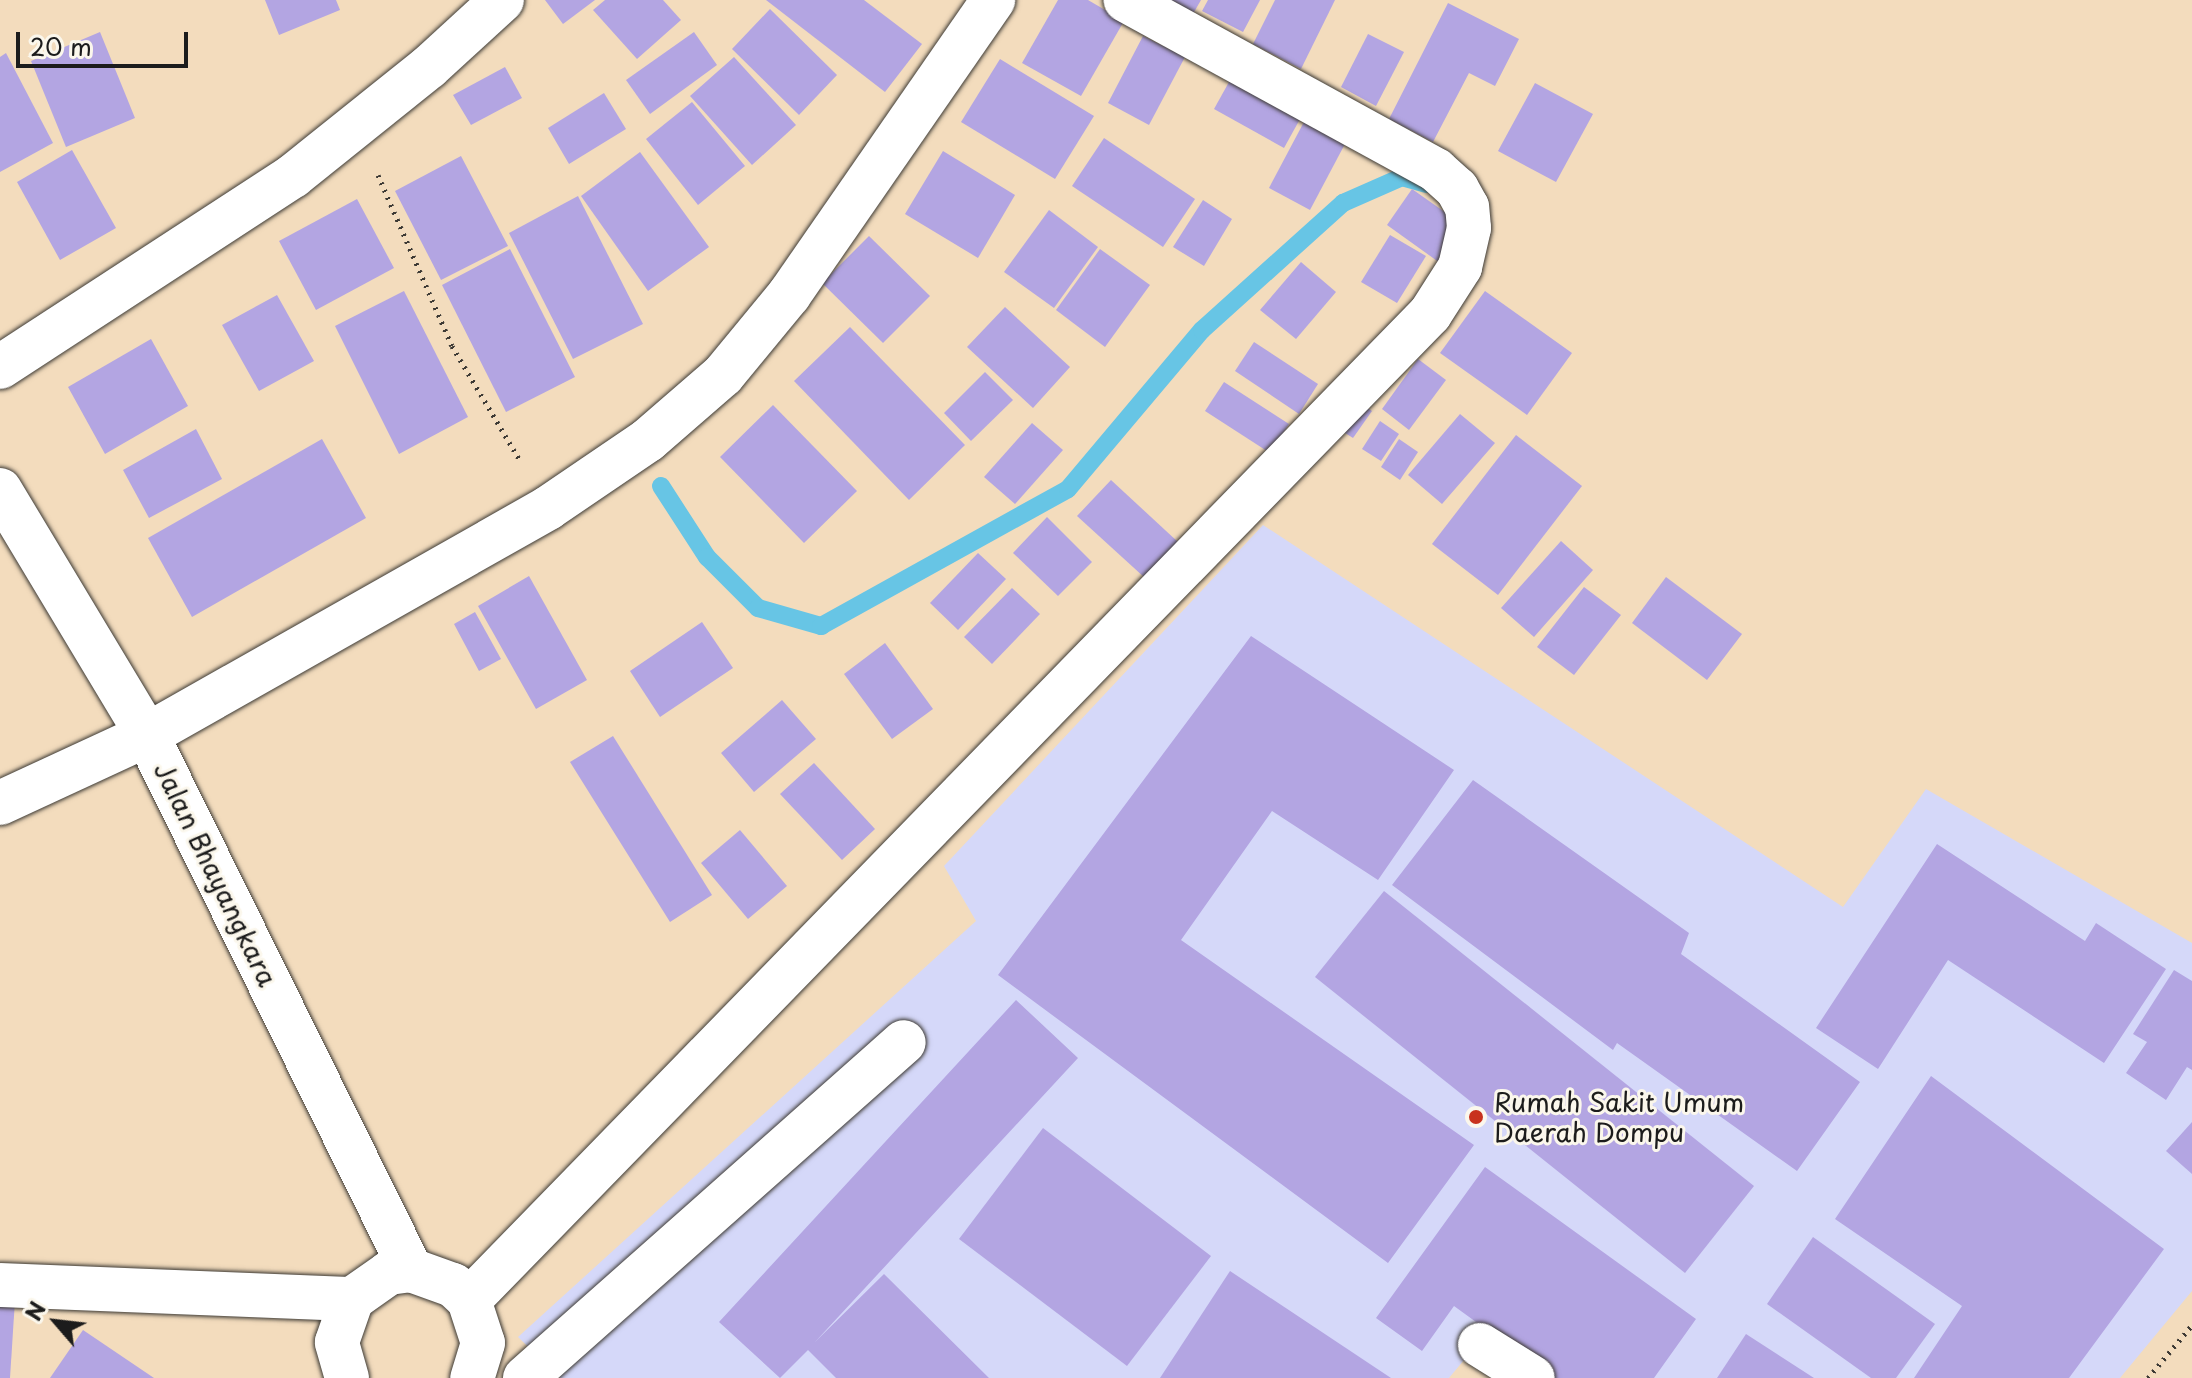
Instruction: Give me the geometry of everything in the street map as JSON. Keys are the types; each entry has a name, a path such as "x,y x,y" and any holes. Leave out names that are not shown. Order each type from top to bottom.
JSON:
{"main road":[{"path":"0,367 293,176 429,67 502,0"},
{"path":"0,803 147,735 548,508 648,440 723,375 863,194 993,0"},
{"path":"469,1300 1430,314 1460,267 1469,228 1467,207 1457,189 1436,170 1125,0"},
{"name":"Jalan Bhayangkara","path":"0,490 147,735 411,1270"},
{"path":"525,1378 904,1042"},
{"path":"347,1378 337,1342 352,1299 389,1273 411,1270 443,1279 469,1300 483,1343 472,1378"},
{"path":"0,1285 352,1299"},
{"path":"1480,1345 1533,1378"}],"path":[{"path":"356,123 452,346 548,508"},
{"path":"2148,1378 2192,1325"}],"shaded area":[{"name":"Rumah Sakit Umum Daerah Dompu","path":"1263,525 1843,907 1926,789 2192,943 2192,1291 2120,1378 1493,1378 1464,1360 1449,1378 560,1378 518,1337 976,921 944,866"}],"building":[{"path":"265,0 336,0 340,10 279,35"},
{"path":"545,0 595,0 563,24"},
{"path":"605,0 663,0 681,20 637,59 593,10"},
{"path":"766,0 864,0 922,44 885,92"},
{"path":"1058,0 1088,0 1124,21 1081,96 1022,63"},
{"path":"1138,0 1201,0 1185,28"},
{"path":"1208,0 1260,0 1243,32 1202,11"},
{"path":"1275,0 1335,0 1301,69 1253,44"},
{"path":"1448,3 1519,39 1495,86 1469,73 1433,142 1389,119"},
{"path":"770,9 837,75 799,115 732,49"},
{"path":"100,32 135,118 66,147 31,61"},
{"path":"694,32 717,65 650,114 626,80"},
{"path":"1368,34 1404,52 1376,106 1341,87"},
{"path":"1143,36 1185,57 1149,125 1108,103"},
{"path":"6,53 53,143 0,172 0,57"},
{"path":"734,57 796,125 752,165 690,96"},
{"path":"1000,59 1094,116 1055,179 961,122"},
{"path":"505,67 522,98 471,125 453,95"},
{"path":"1234,73 1305,110 1284,148 1214,109"},
{"path":"1535,83 1593,114 1556,182 1498,151"},
{"path":"604,93 626,129 569,164 548,128"},
{"path":"692,102 745,166 698,205 646,139"},
{"path":"1305,120 1346,142 1310,210 1269,188"},
{"path":"1104,138 1195,199 1163,247 1072,186"},
{"path":"72,150 116,228 60,260 17,182"},
{"path":"943,151 1015,195 978,258 905,214"},
{"path":"640,152 709,247 648,291 581,196"},
{"path":"461,156 508,246 441,280 395,191"},
{"path":"1412,189 1466,227 1440,263 1387,225"},
{"path":"578,196 643,324 573,359 509,233"},
{"path":"357,199 394,268 316,310 279,241"},
{"path":"1203,200 1232,219 1204,266 1173,247"},
{"path":"1049,210 1098,247 1054,308 1004,272"},
{"path":"1390,235 1426,256 1397,303 1361,282"},
{"path":"869,236 930,296 883,343 822,283"},
{"path":"510,249 575,377 506,412 442,285"},
{"path":"1100,249 1150,285 1105,347 1056,310"},
{"path":"1301,262 1336,292 1296,339 1260,310"},
{"path":"404,291 468,417 399,454 335,326"},
{"path":"1485,291 1572,353 1527,415 1440,353"},
{"path":"277,295 314,361 259,391 222,325"},
{"path":"1005,307 1070,367 1033,408 967,347"},
{"path":"850,327 965,445 909,500 794,381"},
{"path":"151,339 188,406 105,454 68,387"},
{"path":"1254,342 1318,384 1299,414 1235,371"},
{"path":"1418,359 1446,380 1409,430 1382,409"},
{"path":"985,372 1013,400 971,441 944,413"},
{"path":"1224,382 1289,424 1270,453 1205,411"},
{"path":"1353,398 1372,411 1353,438 1334,426"},
{"path":"773,405 857,491 804,543 720,457"},
{"path":"1460,414 1495,443 1442,504 1408,475"},
{"path":"1380,421 1399,434 1381,461 1362,449"},
{"path":"1032,423 1063,450 1015,504 984,477"},
{"path":"196,429 222,479 149,518 123,470"},
{"path":"1516,435 1582,486 1498,595 1432,544"},
{"path":"322,439 366,518 192,617 148,538"},
{"path":"1399,439 1418,452 1400,480 1381,467"},
{"path":"1111,480 1178,542 1145,578 1077,516"},
{"path":"1047,517 1092,562 1058,596 1013,553"},
{"path":"1561,541 1593,570 1534,637 1501,608"},
{"path":"978,553 1006,579 958,630 930,603"},
{"path":"529,576 587,680 536,709 478,606"},
{"path":"1666,577 1742,634 1707,680 1632,623"},
{"path":"1584,587 1621,615 1574,675 1537,647"},
{"path":"1012,588 1040,614 992,664 964,637"},
{"path":"475,612 501,659 479,671 454,624"},
{"path":"702,622 733,668 660,717 630,671"},
{"path":"1251,636 1454,770 1378,880 1272,811 1181,940 1474,1145 1388,1263 998,975"},
{"path":"885,643 933,709 892,739 844,674"},
{"path":"782,700 816,739 754,792 721,753"},
{"path":"613,736 712,895 670,922 570,762"},
{"path":"814,763 875,829 842,860 780,794"},
{"path":"1473,780 1689,933 1681,954 1860,1082 1797,1171 1617,1043 1613,1050 1392,885"},
{"path":"740,830 787,886 748,919 701,863"},
{"path":"1937,844 2085,941 2096,923 2166,969 2104,1063 1948,960 1878,1069 1816,1028"},
{"path":"1384,891 1754,1186 1685,1273 1315,977"},
{"path":"2174,970 2192,981 2192,1070 2187,1067 2166,1100 2126,1073 2147,1042 2133,1034"},
{"path":"1016,1000 1078,1058 815,1342 884,1274 989,1378 836,1378 808,1350 780,1378 719,1322"},
{"path":"1931,1076 2164,1249 2069,1378 1914,1378 1962,1306 1835,1219"},
{"path":"2192,1122 2192,1174 2166,1151"},
{"path":"1043,1128 1211,1256 1127,1366 959,1239"},
{"path":"1485,1167 1696,1319 1654,1378 1553,1378 1454,1306 1422,1351 1376,1318"},
{"path":"1813,1237 1935,1324 1896,1378 1871,1378 1767,1304"},
{"path":"1230,1271 1391,1378 1160,1378"},
{"path":"0,1299 15,1300 10,1378 0,1378"},
{"path":"83,1330 154,1378 50,1378"},
{"path":"1746,1334 1814,1378 1717,1378"}],"waterway":[{"path":"661,486 707,557 758,608 821,626 1068,489 1202,330 1343,203 1402,177 1426,184"}],"place":[{"name":"Rumah Sakit Umum Daerah Dompu","path":"1476,1117"}]}
